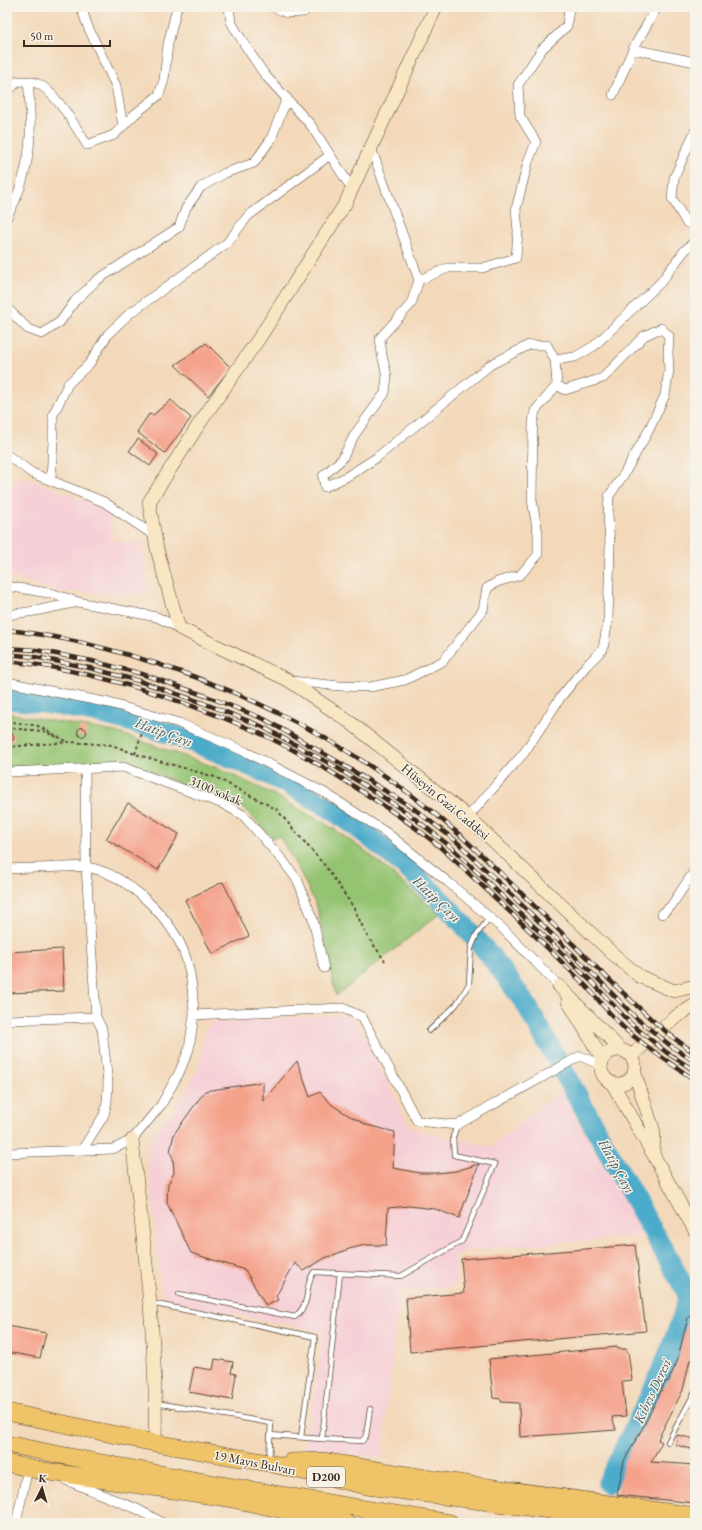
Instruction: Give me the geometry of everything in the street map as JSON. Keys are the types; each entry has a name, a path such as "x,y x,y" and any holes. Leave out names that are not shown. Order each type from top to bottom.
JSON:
{"highway":[{"name":"19 Mayıs Bulvarı","path":"7,1412 155,1443 269,1463 367,1486 648,1523"},
{"name":"D200","path":"7,1444 232,1487 450,1523"},
{"path":"269,1463 322,1461 436,1480 695,1516"},
{"path":"7,1463 46,1472 228,1498 346,1523"}],"street":[{"path":"81,7 88,27 116,86 123,126"},
{"path":"7,92 18,81 28,81 41,86 56,100 71,118 87,145 114,135 135,114 159,95 164,80 168,44 177,7"},
{"path":"229,7 230,22 246,47 265,75 310,124 352,189"},
{"path":"273,7 287,13 304,12 308,7"},
{"path":"419,280 448,268 482,268 516,258 518,231 516,209 528,162 536,142 520,116 518,85 542,49 567,26 569,7"},
{"path":"613,95 633,49 657,7"},
{"path":"179,628 155,536 149,502 201,421 260,337 345,204 432,11"},
{"path":"633,49 695,62"},
{"path":"7,217 16,200 28,161 32,120 28,81"},
{"path":"7,308 28,329 42,334 60,322 75,301 97,280 179,227 186,208 201,187 225,173 254,163 270,139 287,98"},
{"path":"695,131 674,178 672,198 686,222 695,227"},
{"path":"288,680 340,686 370,687 405,680 443,661 483,610 488,588 497,582 520,575 538,555 538,533 532,500 533,423 535,412 557,385 554,360 547,345 528,345 490,365 376,458 346,477 325,487 323,476 342,459 355,434 385,392 388,376 382,354 380,338 411,304 419,280 371,148"},
{"path":"51,480 53,416 68,384 90,362 108,334 129,314 227,243 248,216 330,155"},
{"path":"554,360 575,357 594,346 661,282 685,250 695,241"},
{"path":"468,817 524,753 560,698 586,666 603,649 608,605 610,545 608,514 609,496 624,474 649,430 665,395 669,370 669,336 661,328 644,336 603,378 565,390 557,385"},
{"path":"7,455 32,472 104,502 155,536"},
{"path":"7,586 54,594 78,602 157,617 179,628"},
{"path":"7,615 78,602"},
{"name":"Hüseyin Gazi Caddesi","path":"179,628 288,680 351,723 468,817 613,954 639,976 674,991 695,986"},
{"path":"7,682 109,702 179,723 246,752 325,793 387,833 490,918 626,1053 635,1066 634,1072 628,1081 623,1083 612,1083"},
{"name":"3100 sokak","path":"7,772 123,767 223,804 243,815 279,856 298,882 313,920 324,968"},
{"path":"82,1150 104,1115 108,1083 102,1028 96,1017 86,867 85,769"},
{"path":"7,869 86,867 105,873 127,885 151,903 172,930 186,957 193,987 194,1016 188,1049 179,1074 161,1105 132,1140 113,1149 7,1153"},
{"path":"662,914 671,906 695,870"},
{"path":"559,986 602,1062 603,1076 612,1083 695,1231"},
{"path":"602,1062 610,1052 626,1053 677,1016 695,1005"},
{"path":"194,1016 343,1008 362,1017 417,1121 457,1125 580,1056 602,1062"},
{"path":"7,1020 96,1017"},
{"path":"634,1072 654,1132 653,1154"},
{"path":"132,1140 150,1303 156,1403 155,1443"},
{"path":"16,1523 28,1468"},
{"path":"46,1472 137,1509 151,1520 163,1523"}],"lane":[{"path":"429,1030 456,1005 469,984 471,948 477,934 490,918"},
{"path":"179,1294 295,1317 303,1311 308,1297 310,1277 314,1272 401,1276 462,1242 495,1164 454,1155 453,1137 457,1125"},
{"path":"322,1439 340,1273"},
{"path":"150,1303 315,1337 301,1437"},
{"path":"668,1442 695,1392"},
{"path":"156,1403 271,1423 269,1463"},
{"path":"270,1435 362,1441 366,1436 370,1409"}],"path":[{"path":"7,721 38,726 69,742 43,732 7,728"},
{"path":"135,754 145,722"}],"shaded area":[{"path":"22,477 110,510 112,541 142,543 148,595 58,591 7,575 7,486"},
{"path":"345,1015 357,1021 410,1128 491,1147 560,1091 645,1236 467,1250 455,1258 457,1286 399,1291 382,1458 304,1449 324,1332 166,1301 162,1296 148,1153 148,1144 154,1134 183,1098 199,1066 206,1029 212,1022"}],"green space":[{"path":"7,713 116,732 220,769 273,794 334,829 368,853 439,914 336,996 317,907 300,872 279,836 272,838 245,809 144,769 123,763 7,768"}],"building":[{"path":"206,343 231,368 208,396 175,365"},
{"path":"171,400 191,418 165,453 137,432 149,414 153,415"},
{"path":"138,439 158,454 150,466 129,451"},
{"path":"80,728 84,728 86,732 84,736 80,736 78,734 78,730"},
{"path":"10,733 13,734 13,740 10,741 7,740 6,737 7,734"},
{"path":"128,803 179,834 158,870 106,839"},
{"path":"223,882 249,936 212,954 185,900"},
{"path":"62,949 64,991 7,993 7,952"},
{"path":"297,1061 310,1097 320,1092 332,1105 348,1115 367,1125 395,1132 393,1168 420,1173 437,1173 456,1171 479,1164 459,1218 435,1209 409,1206 388,1208 386,1245 365,1245 349,1249 325,1258 304,1271 295,1263 276,1296 278,1300 266,1306 245,1270 191,1253 167,1203 168,1184 174,1173 173,1158 170,1152 174,1134 205,1091 263,1082 263,1101"},
{"path":"635,1245 646,1331 410,1352 406,1298 464,1293 461,1259"},
{"path":"693,1316 695,1320 695,1359 690,1360 683,1390 659,1437 658,1440 662,1442 651,1462 695,1465 695,1503 617,1495 624,1461 666,1381 668,1382 677,1362 688,1317"},
{"path":"7,1326 46,1333 40,1358 7,1352"},
{"path":"617,1347 618,1349 626,1349 628,1352 632,1380 622,1381 626,1416 612,1417 616,1430 520,1437 519,1403 501,1402 501,1399 493,1398 489,1359"},
{"path":"215,1359 233,1362 231,1373 236,1374 232,1400 189,1392 194,1367 213,1370"},
{"path":"677,1435 695,1439 695,1450 676,1445"}],"waterway":[{"name":"Hatip Çayı","path":"7,699 67,707 126,720 154,728 211,749 263,772 309,795 359,829 387,851 438,898 462,924 485,950 527,1006 695,1307"},
{"name":"Kıbrıs Deresi","path":"608,1483 663,1368 682,1320 689,1295"}],"railway":[{"path":"7,630 52,636 125,654 171,668 260,704 345,750 385,776 424,805 461,836 635,1004 670,1035 695,1053"},
{"path":"7,648 36,650 92,661 142,674 206,696 264,719 340,763 413,808 456,841 636,1018 671,1046 695,1062"},
{"path":"7,654 35,657 90,668 139,681 203,703 261,726 336,767 409,814 451,847 592,982 630,1023 666,1052 695,1071"},
{"path":"7,661 38,665 102,678 167,697 257,732 301,754 330,771 372,798 439,846 569,969 625,1029 650,1049 695,1080"}]}
